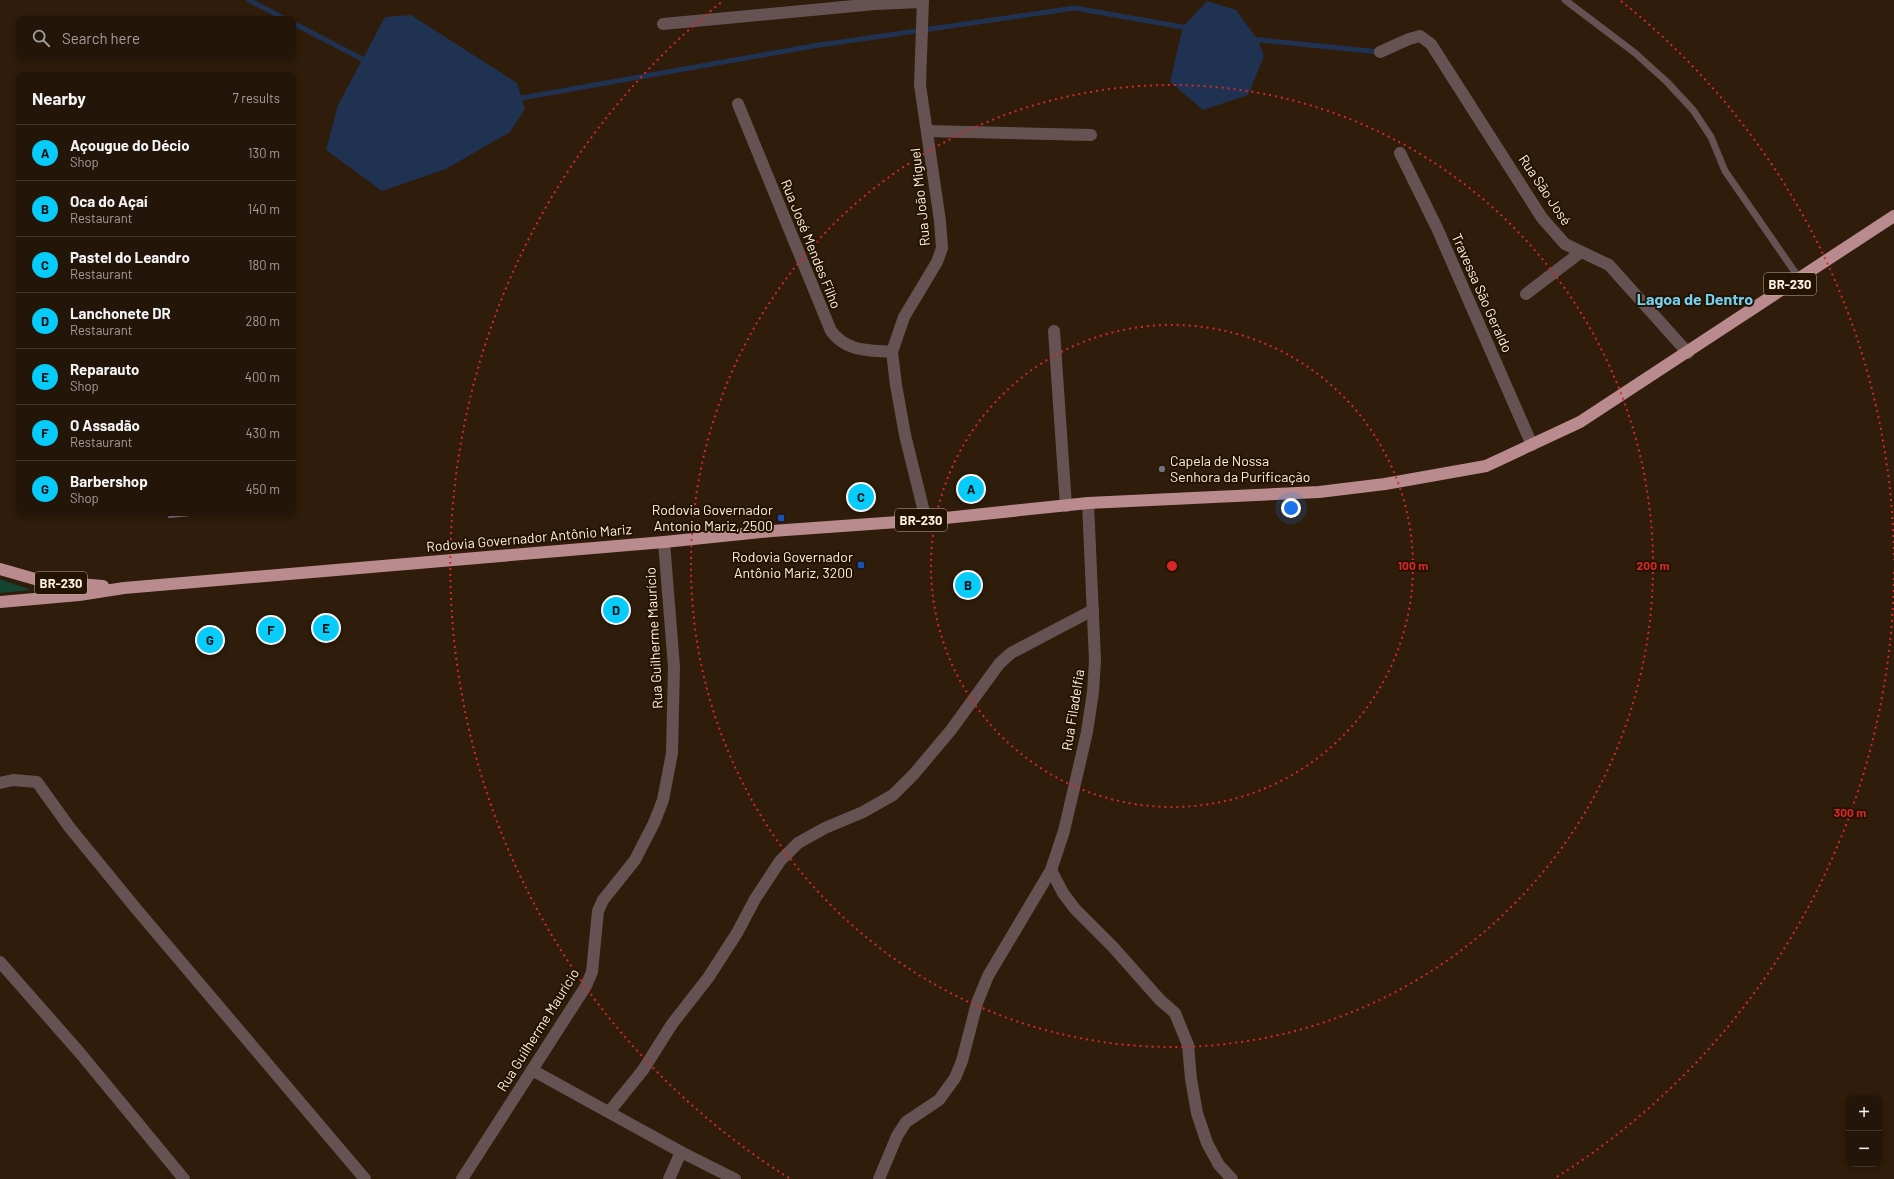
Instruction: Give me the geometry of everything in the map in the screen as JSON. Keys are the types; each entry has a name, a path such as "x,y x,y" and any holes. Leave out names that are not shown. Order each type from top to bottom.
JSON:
{"highway":[{"name":"Rodovia Governador Antônio Mariz","path":"124,588 664,542 772,531 926,520 1088,503 1319,492 1378,485 1486,466 1580,422 1688,353 1894,216"},
{"name":"BR-230","path":"0,569 42,581 124,588"},
{"name":"BR-230","path":"0,602 79,595 124,588"}],"street":[{"path":"663,24 875,4 923,1"},
{"name":"Rua João Miguel","path":"923,1 920,85 941,227 942,248 937,262 904,317 892,352 905,435 926,520"},
{"name":"Rua São José","path":"1380,52 1409,39 1420,36 1431,44 1542,218 1565,244 1609,265 1688,353"},
{"name":"Rua José Mendes Filho","path":"738,104 831,331 838,341 847,346 892,352"},
{"path":"927,131 1091,135"},
{"name":"Travessa São Geraldo","path":"1400,153 1437,228 1532,445"},
{"path":"1526,294 1581,252"},
{"path":"1054,331 1066,506"},
{"name":"Rua Filadelfia","path":"879,1179 897,1136 906,1122 939,1100 955,1078 962,1061 977,1003 988,976 1051,870 1064,831 1076,782 1093,692 1096,661 1088,503"},
{"name":"Rua Guilherme Maurício","path":"462,1179 586,986 592,972 598,911 603,900 635,860 654,823 663,800 672,753 674,674 664,542"},
{"path":"609,1112 643,1070 672,1024 708,978 737,933 755,899 780,861 798,843 825,828 863,812 893,795 914,774 946,735 999,664 1011,653 1093,610"},
{"path":"0,783 13,780 37,782 70,828 138,911 365,1179"},
{"path":"1051,870 1063,893 1075,908 1113,947 1160,1000 1175,1013 1188,1045 1191,1079 1197,1113 1207,1143 1219,1165 1232,1179"},
{"path":"0,962 80,1053 184,1179"},
{"path":"532,1070 681,1152 735,1179"},
{"path":"669,1179 681,1152"}],"lane":[{"path":"1565,0 1635,53 1667,82 1693,110 1711,137 1725,171 1799,278"}],"green space":[{"path":"0,579 31,590 0,593"}],"water":[{"path":"1207,1 1236,10 1258,40 1264,56 1248,95 1203,110 1170,82 1183,27"},
{"path":"411,15 517,83 525,109 510,132 446,169 382,191 326,150 338,105 385,17"}],"waterway":[{"path":"249,0 279,16"},
{"path":"516,99 813,46 1075,8 1188,28"},
{"path":"296,25 368,62"},
{"path":"1251,39 1380,52"}],"place":[{"name":"Capela de Nossa Senhora da Purificação","path":"1162,469"},
{"name":"Açougue do Décio","path":"971,489"},
{"name":"Pastel do Leandro","path":"861,497"},
{"name":"Rodovia Governador Antonio Mariz, 2500","path":"781,518"},
{"name":"Rodovia Governador Antônio Mariz, 3200","path":"861,565"},
{"name":"Oca do Açaí","path":"968,585"},
{"name":"Lanchonete DR","path":"616,610"},
{"name":"Reparauto","path":"326,628"},
{"name":"O Assadão","path":"271,630"},
{"name":"Barbershop","path":"210,640"}],"district":[{"name":"Lagoa de Dentro","path":"1695,299"}]}
